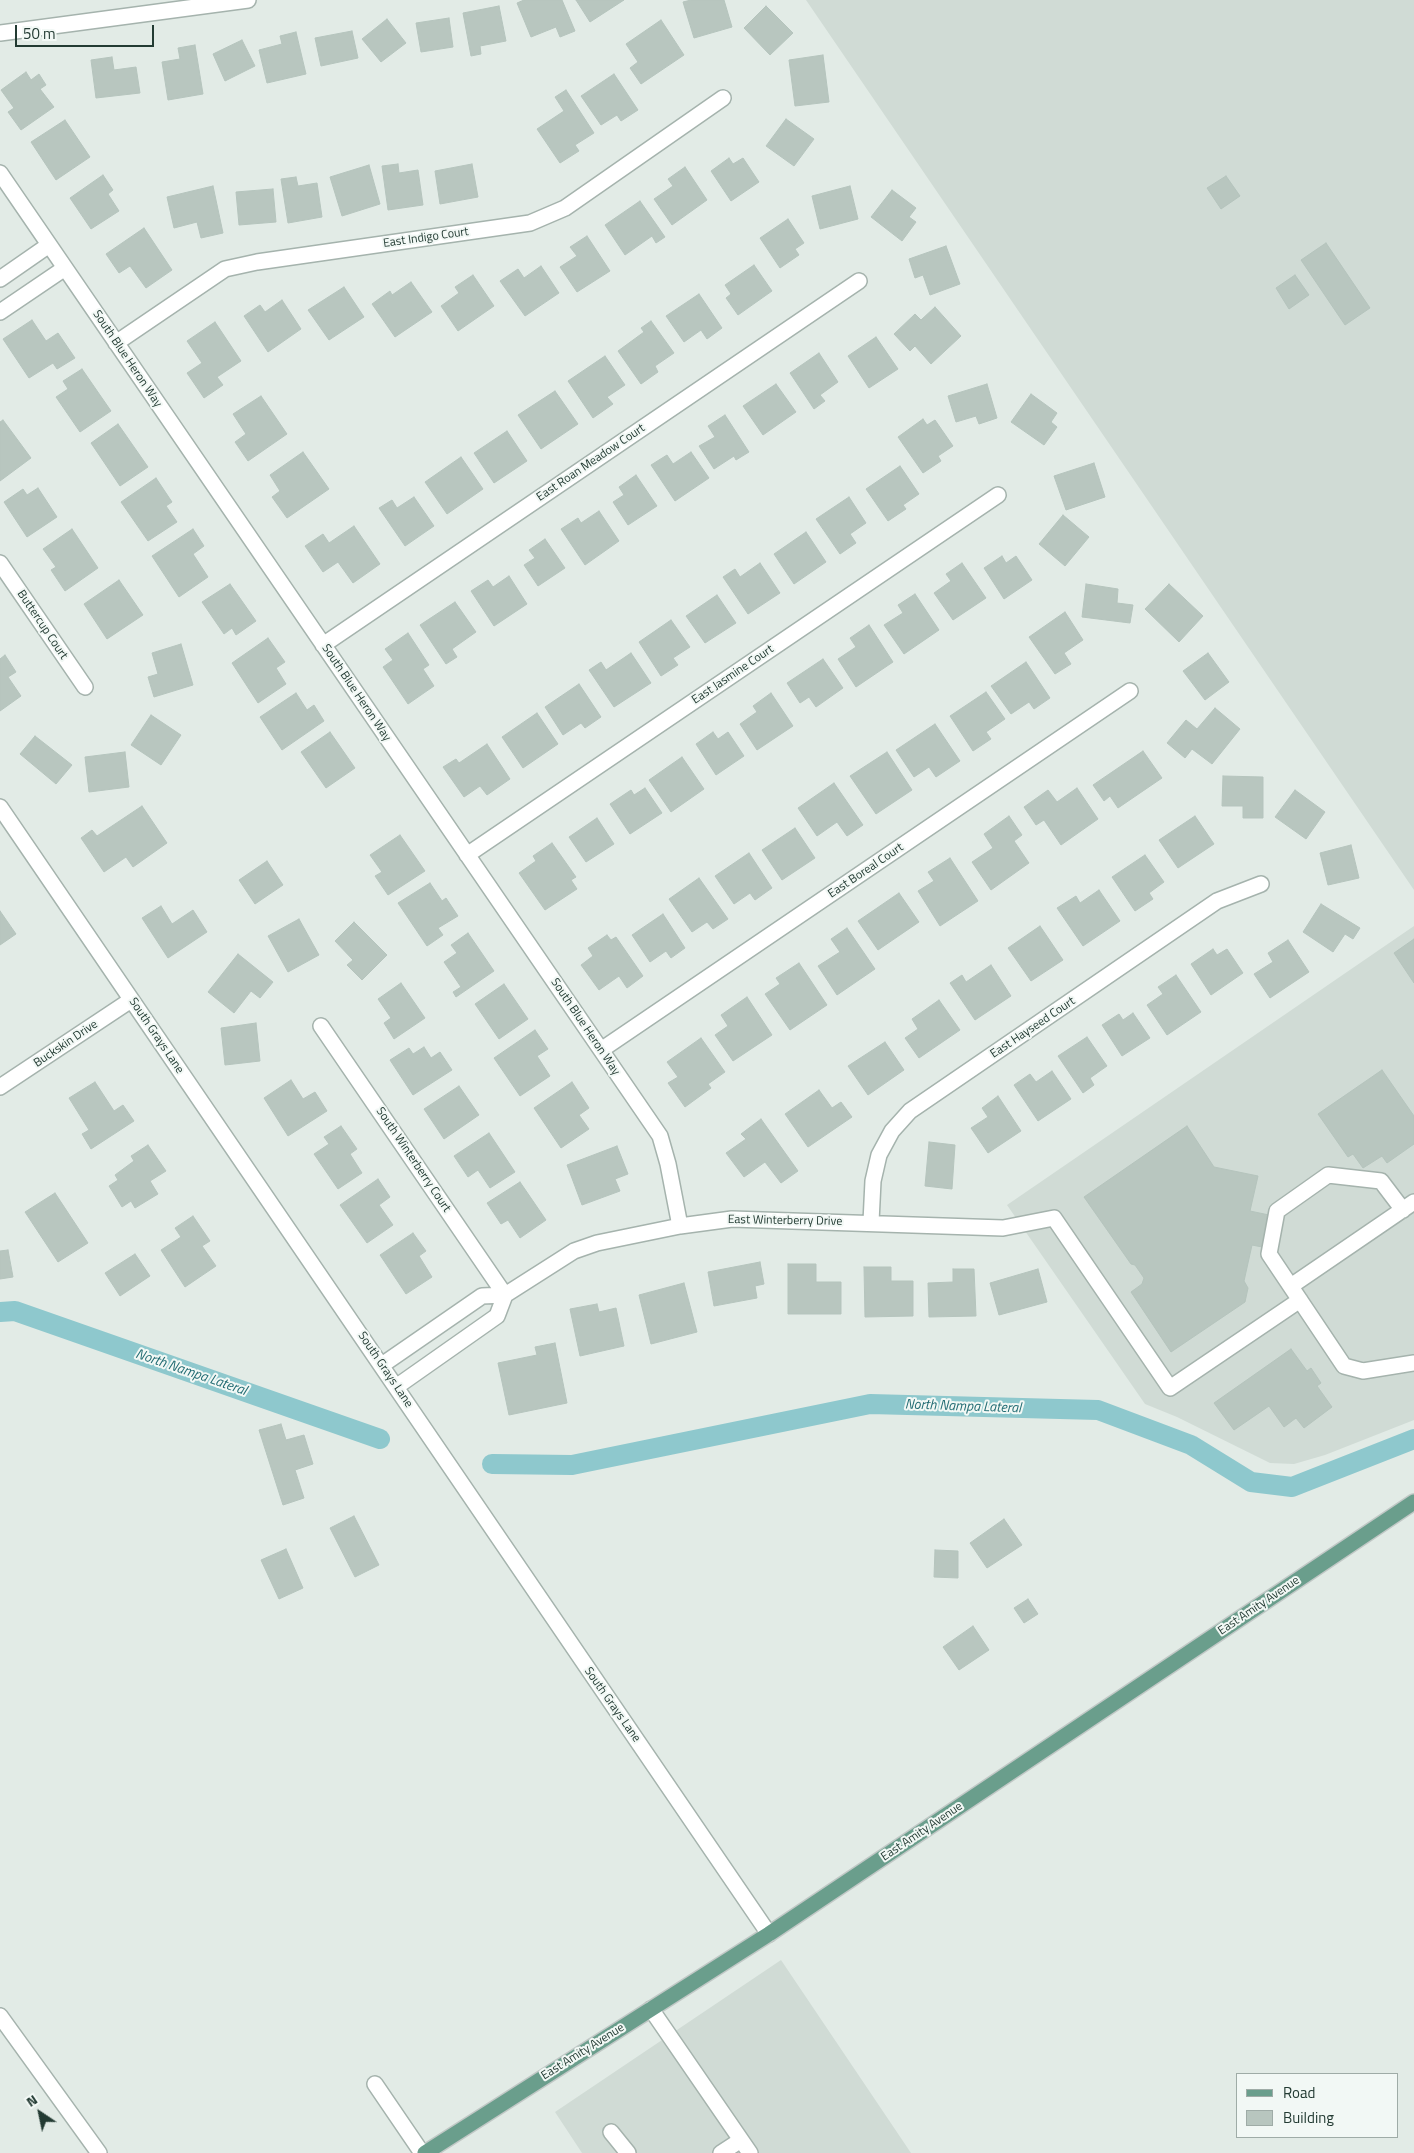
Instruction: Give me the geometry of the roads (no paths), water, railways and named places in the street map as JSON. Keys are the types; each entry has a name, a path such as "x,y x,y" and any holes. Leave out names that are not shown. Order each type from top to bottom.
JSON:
{"main road":[{"name":"East Amity Avenue","path":"423,2153 769,1934 1414,1502"}],"street":[{"path":"0,33 248,0"},
{"name":"East Indigo Court","path":"116,343 225,269 257,262 530,223 564,208 723,98"},
{"name":"South Blue Heron Way","path":"0,174 660,1136 668,1164 680,1226"},
{"path":"0,279 49,245"},
{"path":"0,312 65,268"},
{"name":"East Roan Meadow Court","path":"324,645 859,281"},
{"name":"East Jasmine Court","path":"467,855 998,495"},
{"name":"Buttercup Court","path":"0,563 85,687"},
{"name":"East Boreal Court","path":"601,1050 1130,692"},
{"name":"South Grays Lane","path":"0,808 769,1934"},
{"name":"East Hayseed Court","path":"871,1222 873,1181 879,1155 892,1131 910,1111 1217,902 1261,884"},
{"name":"Buckskin Drive","path":"0,1087 131,1000"},
{"name":"South Winterberry Court","path":"320,1026 505,1295"},
{"path":"1291,1286 1408,1206 1381,1181 1328,1175 1278,1211 1269,1254 1344,1366 1363,1370 1414,1363"},
{"name":"East Winterberry Drive","path":"382,1365 482,1296 505,1295 574,1251 597,1243 680,1226 732,1219 871,1222 1003,1228 1054,1218 1170,1388 1300,1300"},
{"path":"396,1387 497,1316 505,1295"},
{"path":"651,2009 745,2147 721,2153"},
{"path":"0,2016 99,2153"},
{"path":"375,2084 423,2153"},
{"path":"611,2132 628,2153"}],"waterway":[{"name":"North Nampa Lateral","path":"0,1312 15,1311 380,1439"},
{"name":"North Nampa Lateral","path":"492,1464 572,1465 870,1404 1098,1410 1191,1445 1251,1482 1292,1487 1414,1439"}]}
